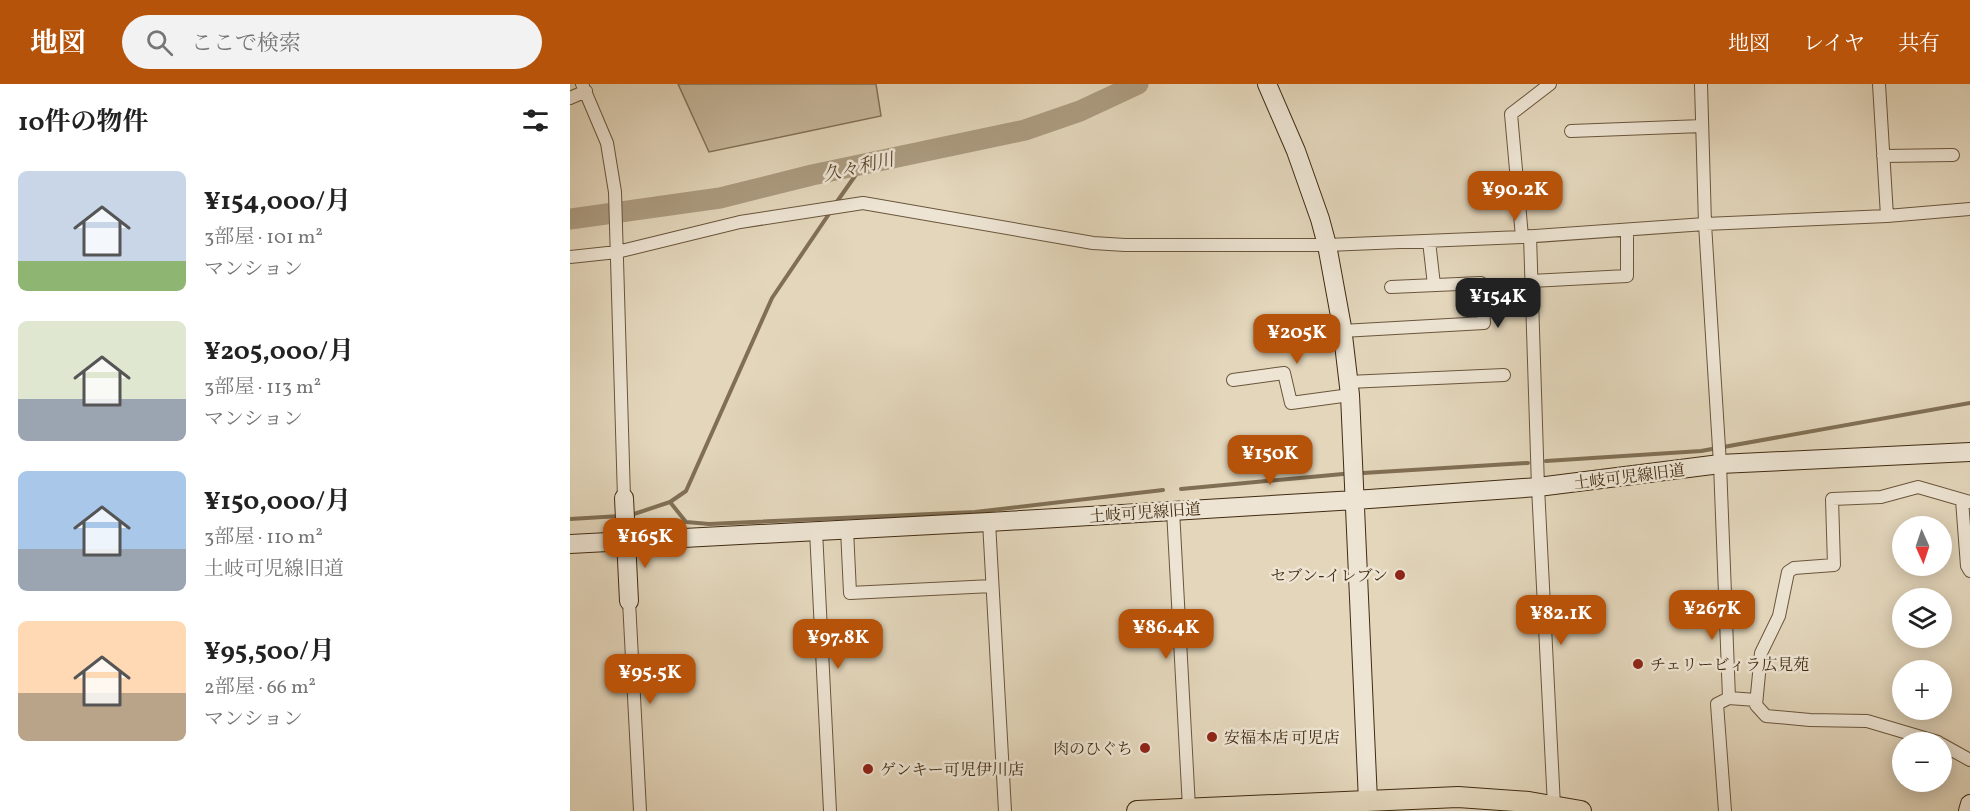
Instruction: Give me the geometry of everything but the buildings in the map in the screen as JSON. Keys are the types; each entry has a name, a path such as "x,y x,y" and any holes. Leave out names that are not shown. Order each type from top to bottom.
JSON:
{"main road":[{"path":"1137,811 1460,804 1554,806 1581,811"}],"street":[{"path":"1267,84 1296,151 1327,245 1342,331 1349,388 1368,806"},
{"path":"1550,84 1511,114 1531,281 1538,487 1554,806"},
{"path":"1701,84 1705,224 1719,440 1729,699"},
{"path":"1879,84 1887,216"},
{"path":"570,98 584,87 607,143 615,192 624,498 640,811"},
{"path":"1571,131 1702,126"},
{"path":"1883,156 1953,155"},
{"path":"570,257 740,222 855,204 878,204 1093,243 1327,245 1887,216 1970,209"},
{"path":"1531,281 1627,276 1627,230"},
{"path":"1430,241 1434,285"},
{"path":"1342,331 1484,323 1481,284 1391,287"},
{"path":"1233,380 1284,373 1291,403 1349,388 1504,375"},
{"name":"土岐可児線旧道","path":"570,544 626,534 816,531 1355,500 1538,487 1720,460 1970,452"},
{"path":"1904,732 1867,721 1810,720 1766,716 1756,705 1761,653 1779,616 1788,572 1794,568 1834,565 1833,499 1881,497 1918,487 1966,501 1967,566 1970,571"},
{"path":"1173,510 1181,810"},
{"path":"989,522 1005,811"},
{"path":"847,529 850,593 992,586"},
{"path":"816,531 830,811"},
{"path":"1725,811 1717,704 1729,699 1756,700"},
{"path":"1952,750 1970,760"},
{"path":"1968,811 1970,804"}],"shaded area":[{"path":"678,84 876,84 881,116 709,152"}],"waterway":[{"name":"久々利川","path":"570,219 720,198 812,175 1025,130 1080,111 1138,84"},
{"path":"836,203 862,166"},
{"path":"670,502 686,491 772,298 831,211"},
{"path":"1546,461 1701,451 1970,403"},
{"path":"1363,473 1528,463"},
{"path":"1181,489 1343,474"},
{"path":"631,515 670,502 686,522 709,524 975,512 1163,490"},
{"path":"570,519 620,516"}],"place":[{"name":"セブン-イレブン","path":"1400,575"},
{"name":"チェリービィラ広見苑","path":"1638,664"},
{"name":"安福本店 可児店","path":"1212,737"},
{"name":"肉のひぐち","path":"1145,748"},
{"name":"ゲンキー可児伊川店","path":"868,769"}]}
